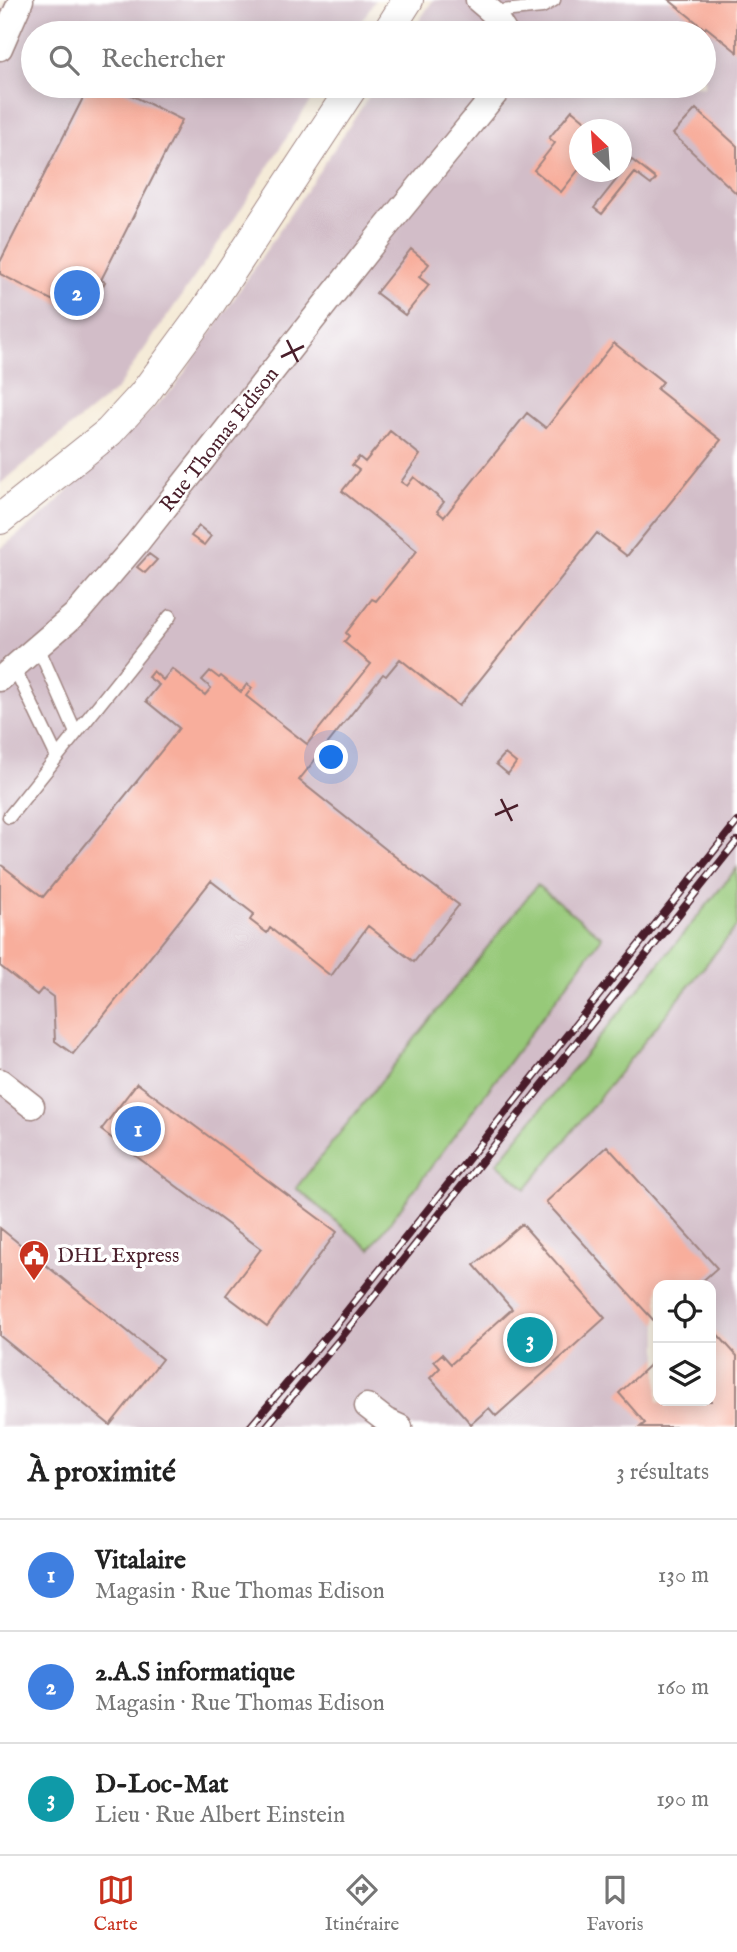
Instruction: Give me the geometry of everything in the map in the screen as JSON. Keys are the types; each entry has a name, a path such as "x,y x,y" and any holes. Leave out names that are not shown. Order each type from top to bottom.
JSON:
{"street":[{"path":"0,48 21,0"},
{"path":"395,21 408,0"},
{"path":"485,6 496,21"},
{"path":"0,519 109,432 143,395 205,311 345,98"},
{"name":"Rue Thomas Edison","path":"7,673 78,612 137,543 373,243 492,98"},
{"path":"0,1081 32,1106"},
{"path":"367,1406 385,1420 400,1427"}],"lane":[{"path":"485,6 542,8 554,0"},
{"path":"9,817 170,616"},
{"path":"38,647 76,733"},
{"path":"7,673 57,757"}],"shaded area":[{"path":"7,0 375,0 362,21 21,21 21,98 312,98 228,229 116,390 0,484 0,15"},
{"path":"433,0 737,0 737,868 498,1163 596,1104 737,926 737,1427 0,1427 0,549 42,516 174,388 368,98 716,98 716,21 419,21","holes":["537,885 601,937 296,1189"]}],"green space":[{"path":"737,868 737,926 526,1189 497,1163"},
{"path":"537,885 602,937 370,1249 296,1188"}],"building":[{"path":"669,0 737,0 737,52 716,35 716,21 695,21"},
{"path":"83,98 137,98 182,120 101,280 105,282 101,290 97,288 83,316 0,274 0,262"},
{"path":"696,109 737,146 737,194 673,134"},
{"path":"572,110 583,119 569,119 569,182 561,192 534,170 555,143 549,138"},
{"path":"632,160 656,179 651,185 635,173 632,177"},
{"path":"615,182 628,182 602,214 594,208"},
{"path":"411,249 429,264 419,277 429,285 405,315 376,293"},
{"path":"614,343 663,382 657,389 721,440 627,556 597,533 459,706 400,659 386,676 383,674 299,780 459,905 414,962 368,926 331,976 270,928 267,933 250,920 254,914 211,881 73,1054 55,1041 53,997 42,989 37,995 0,966 0,864 43,897 167,744 179,728 146,701 159,685 148,677 153,671 163,680 172,669 205,695 211,688 202,680 210,671 241,692 247,684 252,688 246,696 307,744 371,664 344,642 349,636 346,633 372,599 376,601 417,551 342,491 359,470 352,465 359,457 365,462 390,431 420,455 401,482 407,486 414,477 444,502 437,511 444,517 527,413 546,428"},
{"path":"199,526 211,536 204,545 191,536"},
{"path":"149,554 157,560 145,573 137,567"},
{"path":"505,754 516,763 508,774 496,764"},
{"path":"137,1083 337,1232 267,1326 226,1295 261,1249 101,1130"},
{"path":"607,1146 717,1268 704,1280 653,1280 653,1320 546,1202"},
{"path":"522,1224 605,1318 496,1416 489,1408 471,1424 430,1378 440,1368 434,1361 442,1354 451,1364 512,1309 474,1265"},
{"name":"DHL Express","path":"0,1228 162,1359 110,1425 0,1336"},
{"path":"716,1333 737,1356 737,1427 640,1427 645,1423 619,1393 653,1362 653,1406 716,1406"}],"railway":[{"path":"250,1427 331,1331 737,822"},
{"path":"266,1427 340,1339 737,841"}],"place":[{"name":"2.A.S informatique","path":"77,293"},
{"name":"Vitalaire","path":"138,1129"},
{"name":"DHL Express","path":"34,1282"},
{"name":"D-Loc-Mat","path":"530,1340"}]}
